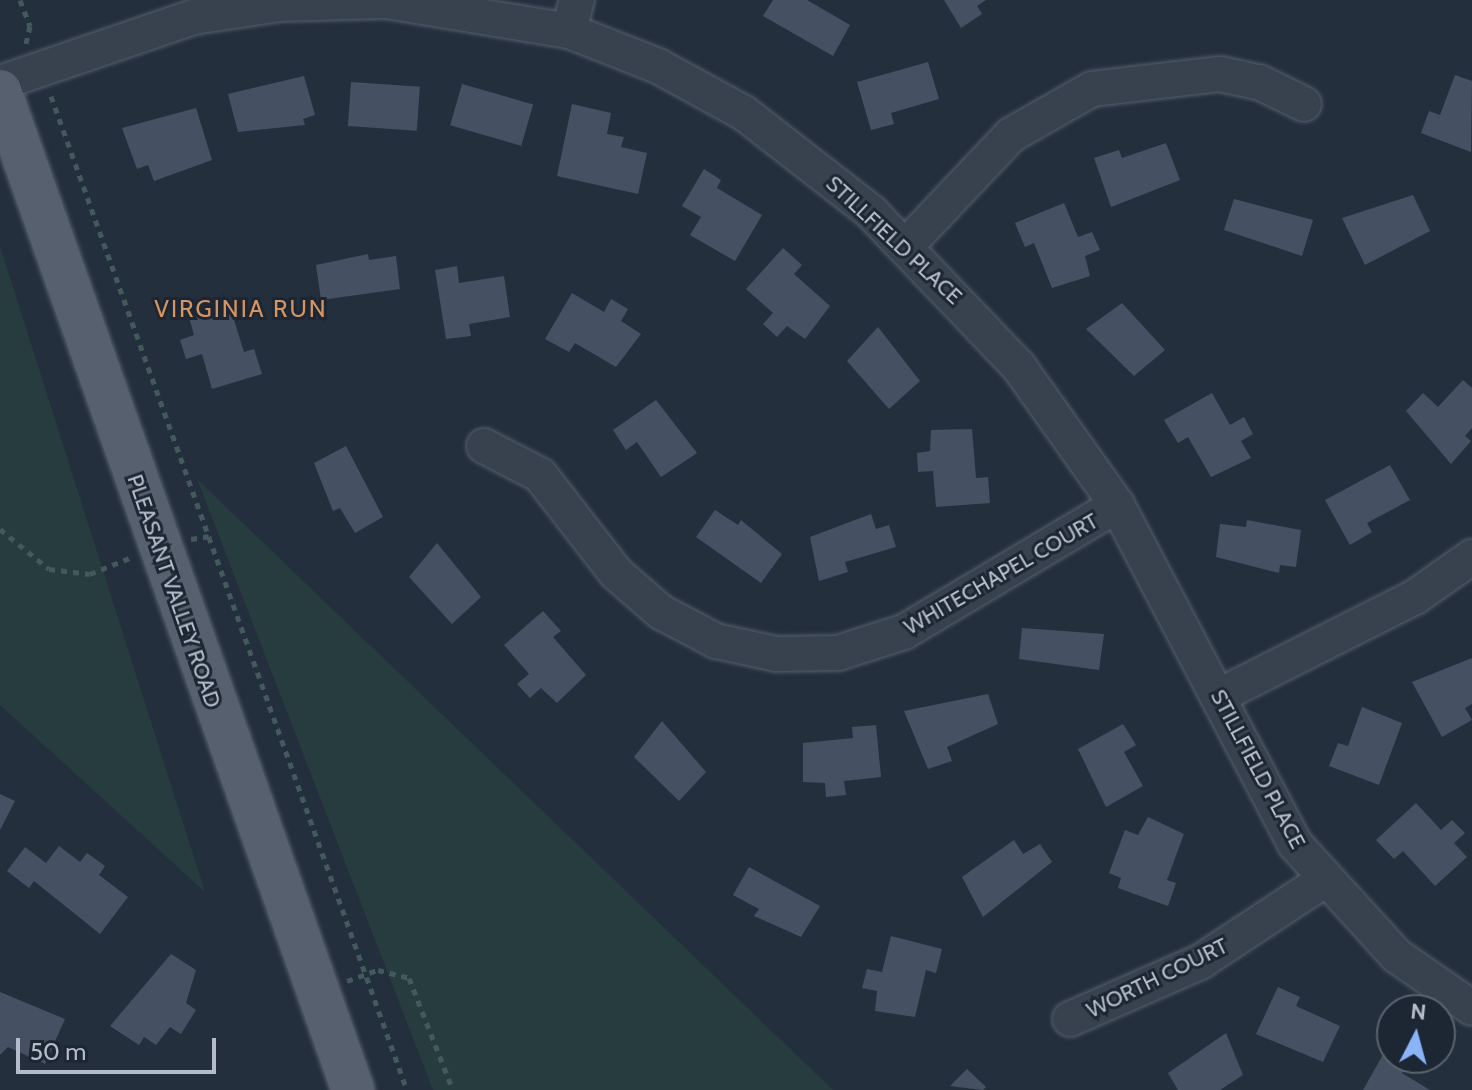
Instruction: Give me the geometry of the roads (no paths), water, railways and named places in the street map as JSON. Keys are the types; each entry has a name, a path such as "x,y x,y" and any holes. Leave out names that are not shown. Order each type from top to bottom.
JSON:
{"main road":[{"name":"PLEASANT VALLEY ROAD","path":"0,91 158,546 353,1090"}],"street":[{"name":"STILLFIELD PLACE","path":"0,83 194,17 280,4 442,5 573,16 744,113 905,247 1019,367 1117,505 1323,881 1397,956 1472,1008"},
{"path":"905,247 1011,135 1092,89 1143,78 1220,74 1259,82 1304,104"},
{"name":"WHITECHAPEL COURT","path":"484,446 540,475 616,573 661,612 716,641 776,654 838,653 904,632 1117,505"},
{"path":"1219,696 1415,597 1472,557"},
{"name":"WORTH COURT","path":"1070,1019 1200,962 1323,881"}],"district":[{"name":"VIRGINIA RUN","path":"241,309"}]}
